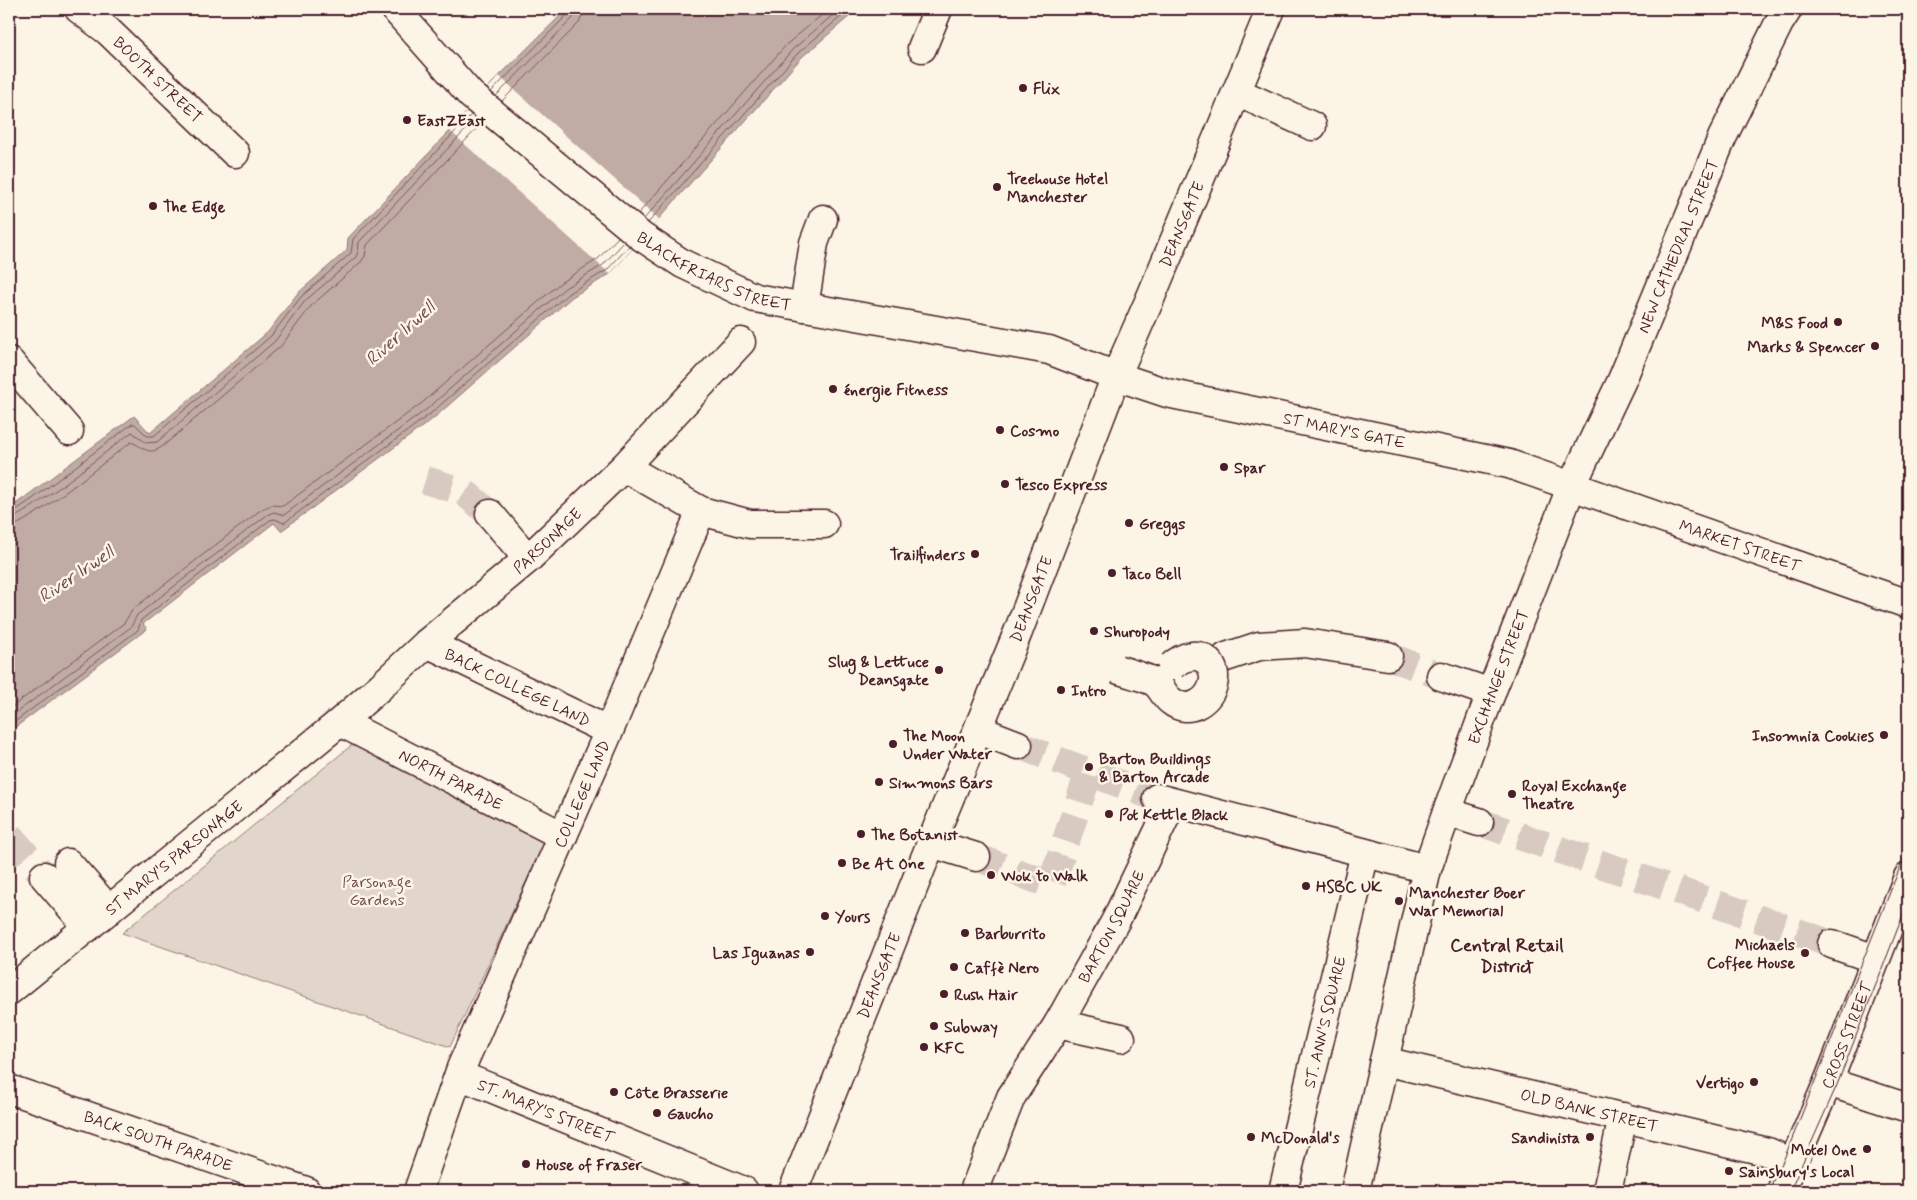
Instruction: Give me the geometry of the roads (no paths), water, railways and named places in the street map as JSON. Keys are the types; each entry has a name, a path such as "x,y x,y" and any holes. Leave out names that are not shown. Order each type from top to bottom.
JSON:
{"street":[{"name":"BOOTH STREET","path":"79,9 108,31 234,153"},
{"name":"BLACKFRIARS STREET","path":"395,9 471,95 642,237 683,264 755,298 1049,350 1116,376"},
{"path":"922,48 938,9"},
{"name":"DEANSGATE","path":"793,1191 931,843 979,730 1116,376 1271,9"},
{"name":"NEW CATHEDRAL STREET","path":"1572,485 1622,380 1722,138 1779,22 1788,9"},
{"path":"1237,92 1312,126"},
{"path":"804,307 814,243 823,218"},
{"name":"PARSONAGE","path":"340,722 427,643 528,559 624,467 741,342"},
{"path":"9,361 69,431"},
{"name":"ST MARY'S GATE","path":"1116,376 1167,393 1509,464 1572,485"},
{"path":"624,467 701,511 750,524 824,524"},
{"name":"MARKET STREET","path":"1572,485 1908,604"},
{"name":"EXCHANGE STREET","path":"1427,869 1491,693 1572,485"},
{"name":"COLLEGE LAND","path":"418,1191 459,1075 609,731 701,511"},
{"path":"490,514 528,559"},
{"name":"BACK COLLEGE LAND","path":"427,643 609,731"},
{"path":"1226,657 1259,646 1305,643 1388,656"},
{"path":"1117,669 1156,683 1175,704 1196,706 1208,697 1214,682 1214,673 1207,660 1192,656 1178,660 1172,666"},
{"path":"1441,676 1491,693"},
{"name":"NORTH PARADE","path":"340,722 563,836"},
{"name":"ST MARY'S PARSONAGE","path":"9,992 340,722"},
{"path":"979,730 1018,746"},
{"name":"BARTON SQUARE","path":"974,1191 1011,1097 1058,1024 1116,920 1164,800 1427,869"},
{"path":"1447,812 1479,822"},
{"path":"931,843 976,857"},
{"name":"ST. ANN'S SQUARE","path":"1283,1191 1365,853"},
{"path":"68,863 108,910"},
{"path":"1355,1191 1427,869"},
{"path":"44,876 88,927"},
{"name":"CROSS STREET","path":"1781,1191 1828,1082 1908,877"},
{"path":"1832,944 1875,959"},
{"path":"1058,1024 1121,1038"},
{"name":"OLD BANK STREET","path":"1384,1060 1768,1152 1793,1163"},
{"name":"ST. MARY'S STREET","path":"459,1075 744,1191"},
{"path":"1828,1082 1908,1108"},
{"name":"BACK SOUTH PARADE","path":"9,1089 169,1150 306,1191"},
{"path":"1607,1191 1623,1117"}],"water":[{"name":"River Irwell","path":"567,9 858,9 802,57 610,274 572,297 434,418 281,531 274,523 143,624 147,629 9,732 9,509 134,416 150,433 268,332 297,294 347,250 348,238 450,131 493,82"}],"tunnel":[{"path":"425,480 464,492 490,514"},
{"path":"1388,656 1441,676"},
{"path":"1018,745 1157,798"},
{"path":"976,857 1051,885 1089,772"},
{"path":"1479,822 1832,944"},
{"path":"9,835 44,876"}],"tram line":[{"path":"1768,1191 1784,1159 1908,847"},
{"path":"1790,1191 1837,1085 1908,902"}],"place":[{"name":"Flix","path":"1023,88"},
{"name":"EastZEast","path":"407,120"},
{"name":"Treehouse Hotel Manchester","path":"997,187"},
{"name":"The Edge","path":"153,206"},
{"name":"M&S Food","path":"1838,322"},
{"name":"Marks & Spencer","path":"1875,346"},
{"name":"énergie Fitness","path":"833,389"},
{"name":"Cosmo","path":"1000,430"},
{"name":"Spar","path":"1224,467"},
{"name":"Tesco Express","path":"1005,484"},
{"name":"Greggs","path":"1129,523"},
{"name":"Trailfinders","path":"975,554"},
{"name":"Taco Bell","path":"1112,573"},
{"name":"Shuropody","path":"1094,631"},
{"name":"Slug & Lettuce Deansgate","path":"939,670"},
{"name":"Intro","path":"1061,690"},
{"name":"Insomnia Cookies","path":"1884,735"},
{"name":"The Moon Under Water","path":"893,744"},
{"name":"Barton Buildings & Barton Arcade","path":"1089,767"},
{"name":"Simmons Bars","path":"879,782"},
{"name":"Royal Exchange Theatre","path":"1512,794"},
{"name":"Pot Kettle Black","path":"1109,814"},
{"name":"The Botanist","path":"861,834"},
{"name":"Be At One","path":"842,863"},
{"name":"Wok to Walk","path":"991,875"},
{"name":"HSBC UK","path":"1306,886"},
{"name":"Manchester Boer War Memorial","path":"1399,901"},
{"name":"Yours","path":"825,916"},
{"name":"Barburrito","path":"965,933"},
{"name":"Las Iguanas","path":"810,952"},
{"name":"Michaels Coffee House","path":"1805,953"},
{"name":"Caffè Nero","path":"954,967"},
{"name":"Rush Hair","path":"944,994"},
{"name":"Subway","path":"934,1026"},
{"name":"KFC","path":"924,1047"},
{"name":"Vertigo","path":"1754,1082"},
{"name":"Côte Brasserie","path":"614,1092"},
{"name":"Gaucho","path":"657,1113"},
{"name":"McDonald's","path":"1251,1137"},
{"name":"Sandinista","path":"1590,1137"},
{"name":"Motel One","path":"1867,1149"},
{"name":"House of Fraser","path":"526,1164"},
{"name":"Sainsbury's Local","path":"1729,1171"}],"district":[{"name":"Central Retail District","path":"1507,955"}],"park label":[{"name":"Parsonage Gardens","path":"377,890"}]}
